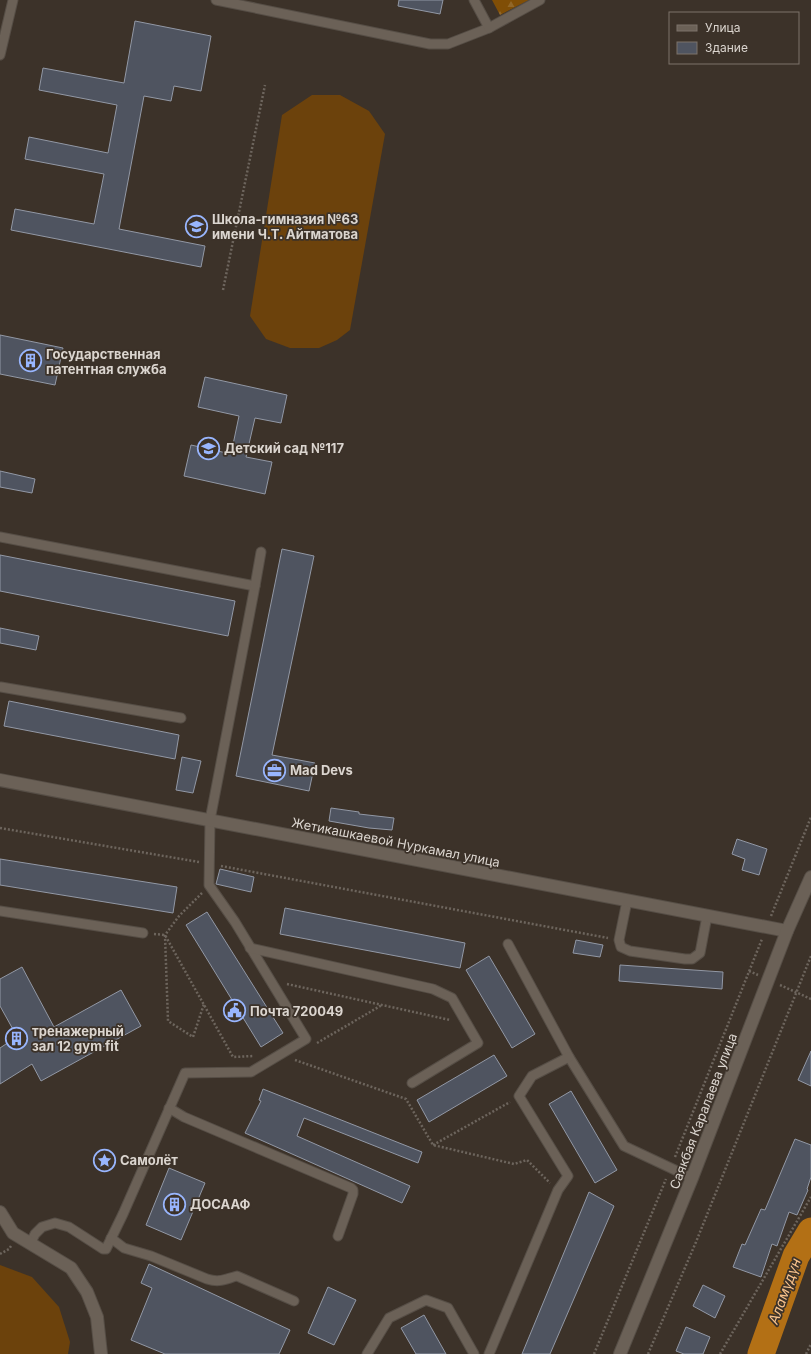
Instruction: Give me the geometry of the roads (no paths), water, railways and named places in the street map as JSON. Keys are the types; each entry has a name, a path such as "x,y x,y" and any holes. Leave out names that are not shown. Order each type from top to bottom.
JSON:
{"street":[{"name":"Жетикашкаевой Нуркамал улица","path":"0,780 787,931"},
{"name":"Саякбая Каралаева улица","path":"620,1354 692,1178 787,931 811,877"},
{"path":"0,1212 13,1233 71,1268 87,1292 97,1317 101,1354"}],"lane":[{"path":"0,55 13,0"},
{"path":"216,0 243,3 430,44 448,44 489,28 540,0"},
{"path":"474,0 489,28"},
{"path":"0,537 255,586"},
{"path":"30,1244 35,1234 42,1227 55,1223 69,1227 104,1249 111,1238 185,1072 251,1072 306,1039 235,922 209,885 208,863 210,820 261,552"},
{"path":"0,689 181,718"},
{"path":"627,901 619,940 621,947 630,951 692,959 700,953 707,916"},
{"path":"0,911 143,933"},
{"path":"508,944 569,1057 624,1146 692,1178"},
{"path":"250,948 433,989 452,998 478,1043 412,1083"},
{"path":"489,1354 558,1190 568,1176 519,1096 532,1076 569,1057"},
{"path":"169,1108 184,1117 351,1188 353,1190 353,1194 338,1236"},
{"path":"111,1238 124,1248 151,1256 207,1279 216,1282 237,1276 294,1301"},
{"path":"370,1352 389,1318 426,1300 448,1308 474,1354"}],"waterway":[{"name":"Аламүдүн","path":"761,1354 796,1256 811,1231"}],"place":[{"name":"Школа-гимназия №63 имени Ч.Т. Айтматова","path":"197,226"},
{"name":"Государственная патентная служба","path":"30,361"},
{"name":"Детский сад №117","path":"209,448"},
{"name":"Mad Devs","path":"275,770"},
{"name":"Почта 720049","path":"234,1011"},
{"name":"тренажерный зал 12 gym fit","path":"16,1038"},
{"name":"Самолёт","path":"105,1160"},
{"name":"ДОСААФ","path":"175,1204"}]}
